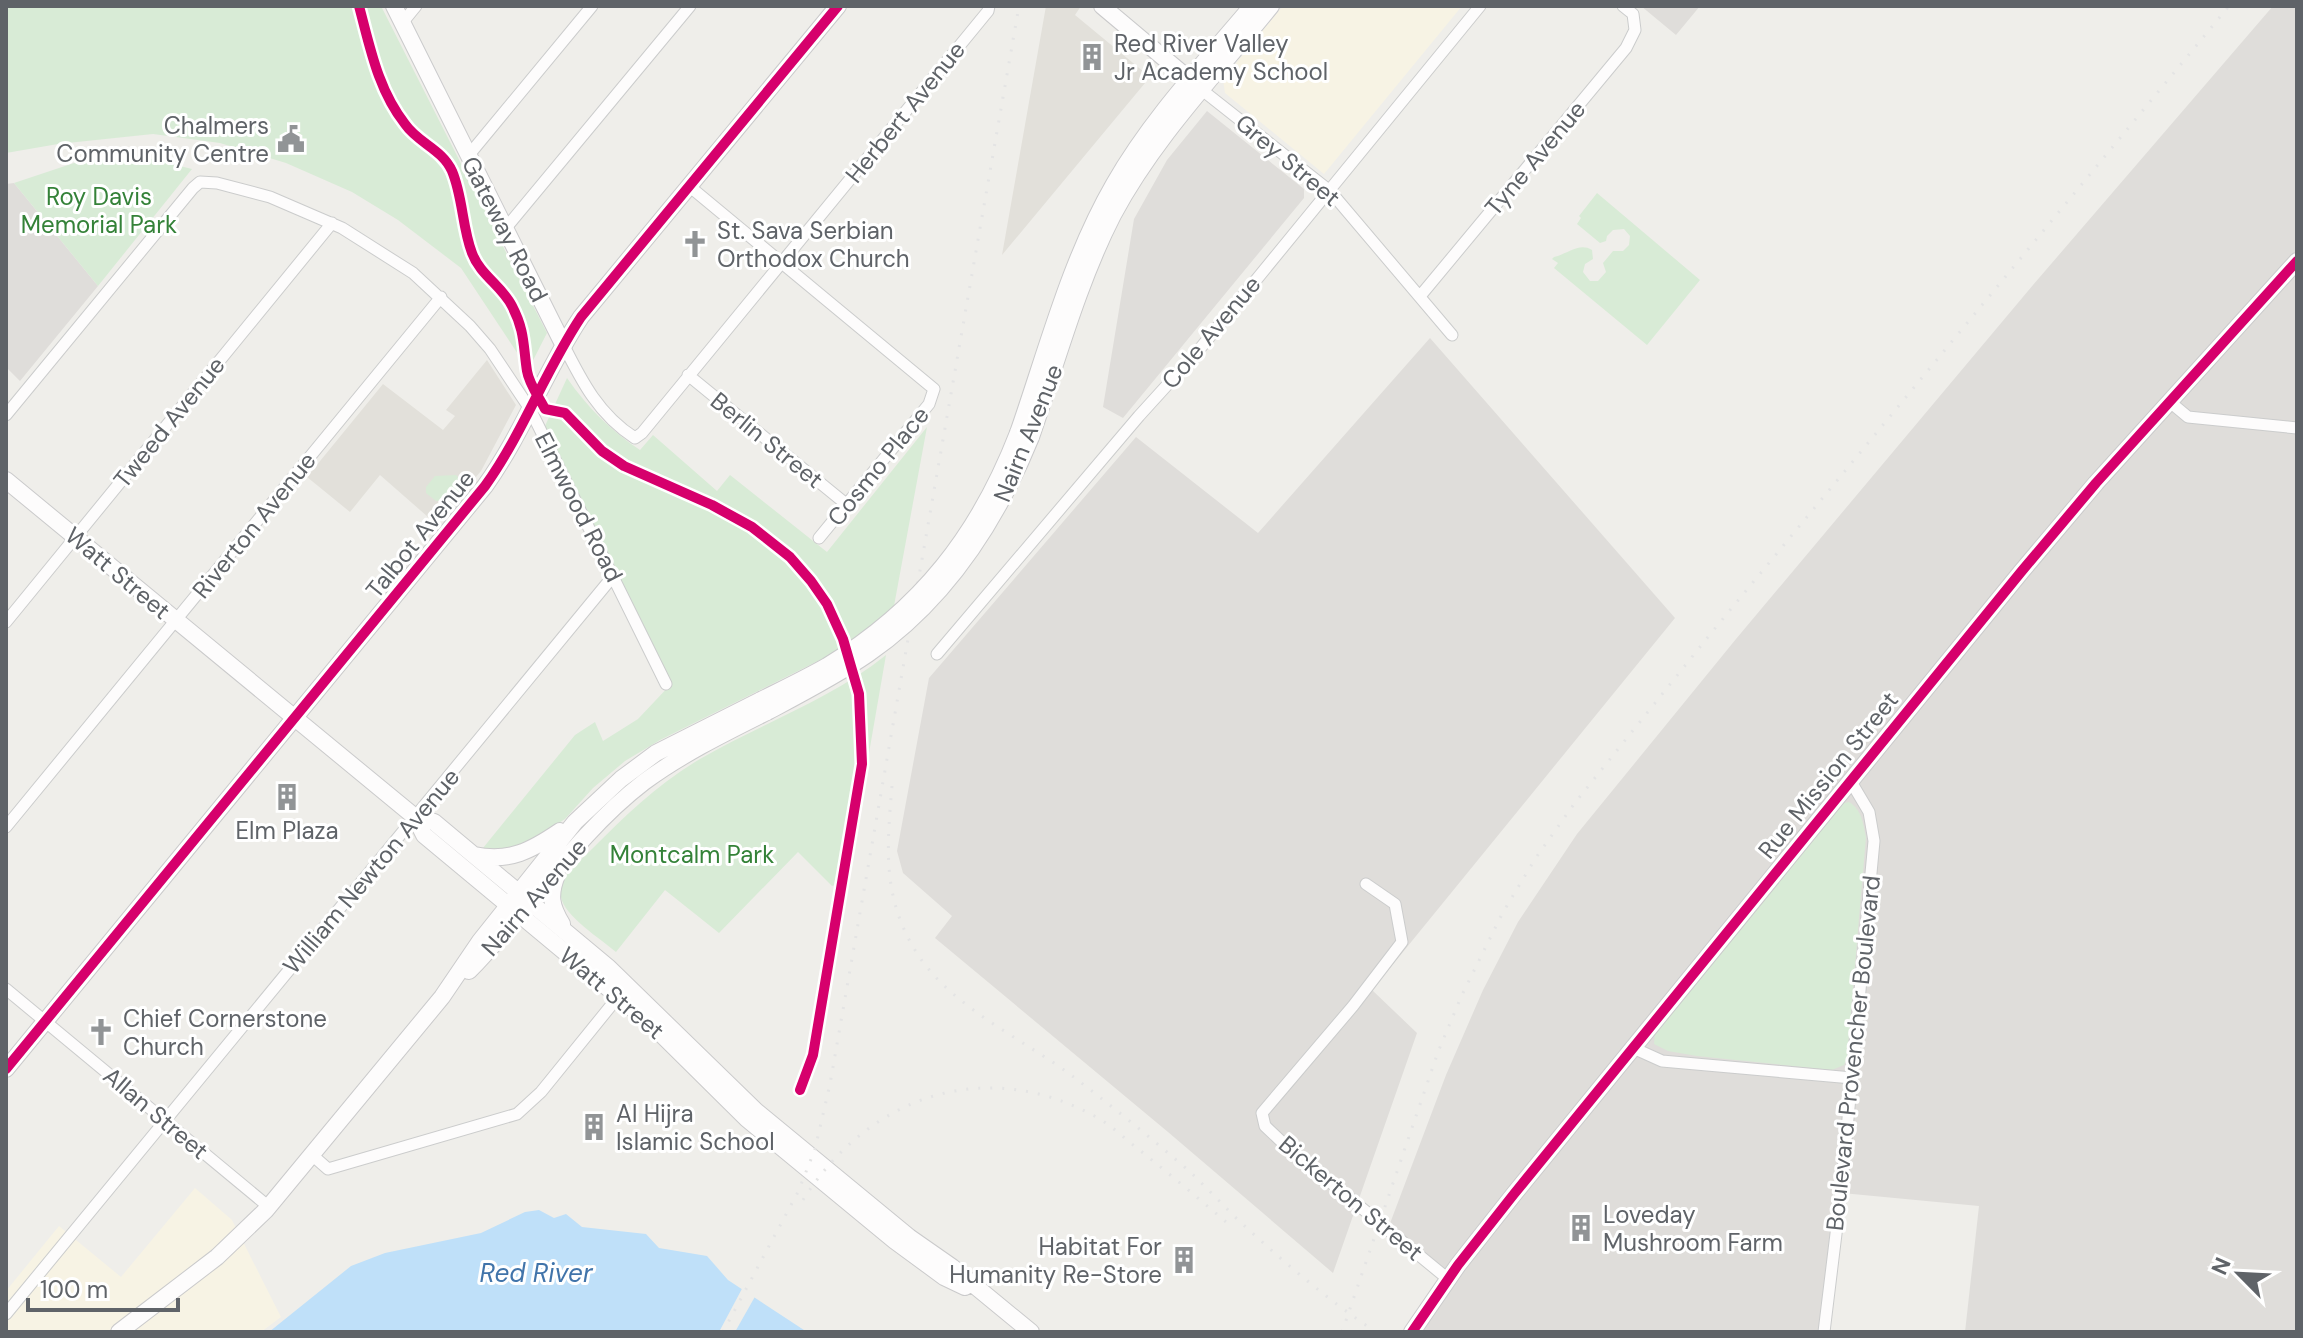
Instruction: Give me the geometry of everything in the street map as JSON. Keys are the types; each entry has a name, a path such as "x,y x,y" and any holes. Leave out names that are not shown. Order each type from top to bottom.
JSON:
{"main road":[{"name":"Gateway Road","path":"394,6 563,344"},
{"name":"Talbot Avenue","path":"6,1069 485,486 581,317 838,6"},
{"name":"Grey Street","path":"1102,6 1196,85"},
{"name":"Nairn Avenue","path":"1196,85 1252,6"},
{"name":"Nairn Avenue","path":"518,904 645,782 863,643 921,592 963,543 1024,435 1073,276 1100,211 1133,153 1271,6"},
{"name":"Rue Mission Street","path":"1412,1332 1448,1279 1631,1047 2021,572 2297,261"},
{"name":"Watt Street","path":"6,480 415,817 424,835 518,904 623,990"},
{"name":"Nairn Avenue","path":"119,1332 246,1233 518,904 575,822 656,753 764,706"},
{"name":"Watt Street","path":"415,817 434,822 472,854 518,904 567,933 747,1119 1031,1332"},
{"path":"472,854 502,858 518,855 532,850 575,822"},
{"path":"562,864 550,892 554,911 567,933"}],"street":[{"path":"403,22 416,6"},
{"path":"468,156 592,6"},
{"path":"505,229 690,6"},
{"name":"Herbert Avenue","path":"635,438 979,22 989,6"},
{"name":"Cole Avenue","path":"937,654 1198,351 1480,6"},
{"name":"Tyne Avenue","path":"1421,295 1626,48 1635,30 1633,14 1623,6"},
{"name":"Grey Street","path":"1196,85 1330,191 1452,335"},
{"name":"Elmwood Road","path":"6,415 200,182 217,183 270,197 332,223 390,256 441,297 490,349 530,409 666,684"},
{"path":"689,186 782,262"},
{"name":"Tweed Avenue","path":"6,622 332,223"},
{"name":"Cosmo Place","path":"782,262 930,384 934,392 929,404 819,538"},
{"name":"Riverton Avenue","path":"6,827 441,297"},
{"name":"Gateway Road","path":"563,344 593,400 607,416 635,438"},
{"name":"Berlin Street","path":"688,375 846,504"},
{"path":"2170,402 2188,417 2297,428"},
{"name":"William Newton Avenue","path":"6,1314 614,575"},
{"name":"Boulevard Provencher Boulevard","path":"1824,1332 1874,841 1869,812 1850,780"},
{"name":"Bickerton Street","path":"1366,884 1395,904 1402,942 1353,1006 1262,1113 1265,1126 1285,1145 1448,1279"},
{"name":"Allan Street","path":"6,989 269,1207"},
{"path":"312,1155 328,1169 517,1114 541,1092 623,990"},
{"path":"1631,1047 1662,1061 1852,1078"}],"shaded area":[{"path":"1046,6 1081,6 1075,15 1150,77 1002,255"},
{"path":"1283,6 1462,6 1324,174 1225,93 1223,79"},
{"path":"1641,6 1700,6 1676,35"},
{"path":"2273,6 2297,6 2297,1332 1965,1332 1979,1206 1842,1193 1824,1332 1412,1332 1451,1279 1389,1226 1446,1075 1483,990 1518,922 1577,834 1736,639 2033,285"},
{"path":"1207,111 1304,189 1304,198 1123,418 1103,407 1134,219 1167,160"},
{"path":"14,183 98,286 20,381 6,367 6,184"},
{"path":"1430,338 1675,618 1372,990 1417,1033 1333,1273 935,938 952,916 903,873 897,851 929,678 1136,437 1258,533"},
{"path":"487,360 516,405 481,471 436,524 380,475 350,512 307,477 383,384 443,430 455,416 446,410"},
{"path":"195,1188 232,1220 281,1317 261,1332 6,1332 6,1291 59,1226 121,1277"}],"green space":[{"name":"Chalmers Community Centre","path":"6,6 381,6 547,333 523,380 520,357 461,268 398,220 352,192 286,163 220,143 153,134 6,153"},
{"name":"Roy Davis Memorial Park","path":"148,158 192,169 98,286 14,183 83,160"},
{"path":"1597,193 1700,280 1647,345 1554,268 1558,263 1552,259 1554,257 1587,248 1592,250 1593,259 1585,264 1583,272 1590,281 1598,281 1606,272 1603,263 1613,251 1623,251 1629,245 1630,236 1624,229 1613,230 1606,241 1600,243 1577,224 1581,218 1579,216"},
{"path":"567,378 600,418 640,450 653,435 717,491 730,475 827,552 927,427 894,606 832,654 660,740 625,761 593,788 565,819 539,836 510,849 495,851 483,848 575,735 595,722 603,741 638,719 672,683 545,426"},
{"path":"456,475 461,480 461,489 457,494 450,493 445,500 436,501 426,493 426,487 435,476"},
{"name":"Montcalm Park","path":"886,655 847,880 832,886 798,852 719,933 665,890 616,952 569,912 561,897 567,876 657,789 700,759 819,698"},
{"path":"1849,802 1859,813 1866,837 1844,1065 1832,1070 1697,1056 1668,1051 1654,1044 1655,1032 1840,804"}],"water":[{"name":"Red River","path":"539,1210 554,1218 566,1214 582,1227 646,1234 659,1248 707,1256 728,1280 807,1332 269,1332 351,1266 385,1253 481,1233 525,1212"}],"pier":[{"path":"744,1285 757,1293 735,1332 719,1332"}],"railway":[{"path":"723,1332 798,1192 815,1149 830,1084 1019,6"},
{"path":"1342,1332 1438,1052 1502,914 1535,859 1574,804 1712,632 2229,6"},
{"path":"892,786 888,850 892,890 904,930 930,970 967,1005 1075,1078 1132,1123 1188,1170 1286,1263 1376,1332"},
{"path":"803,1200 830,1164 861,1134 896,1111 934,1096 973,1089 1014,1089 1056,1099 1103,1121 1226,1222"}],"cycle path":[{"path":"359,6 376,68 388,97 410,131 442,157 452,171 472,253 480,268 508,299 516,315 523,338 528,376 545,409 565,413 602,451 624,466 712,505 752,527 790,557 811,581 827,604 843,639 859,694 862,764 813,1055 800,1090"},
{"path":"6,1069 485,486 581,317 838,6"},
{"path":"1412,1332 1458,1265 1514,1194 2021,572 2096,483 2297,261"}],"place":[{"name":"Red River Valley Jr Academy School","path":"1092,57"},
{"name":"Chalmers Community Centre","path":"291,139"},
{"name":"St. Sava Serbian Orthodox Church","path":"695,244"},
{"name":"Elm Plaza","path":"287,797"},
{"name":"Chief Cornerstone Church","path":"101,1032"},
{"name":"Al Hijra Islamic School","path":"594,1127"},
{"name":"Loveday Mushroom Farm","path":"1581,1228"},
{"name":"Habitat For Humanity Re-Store","path":"1184,1260"}]}
